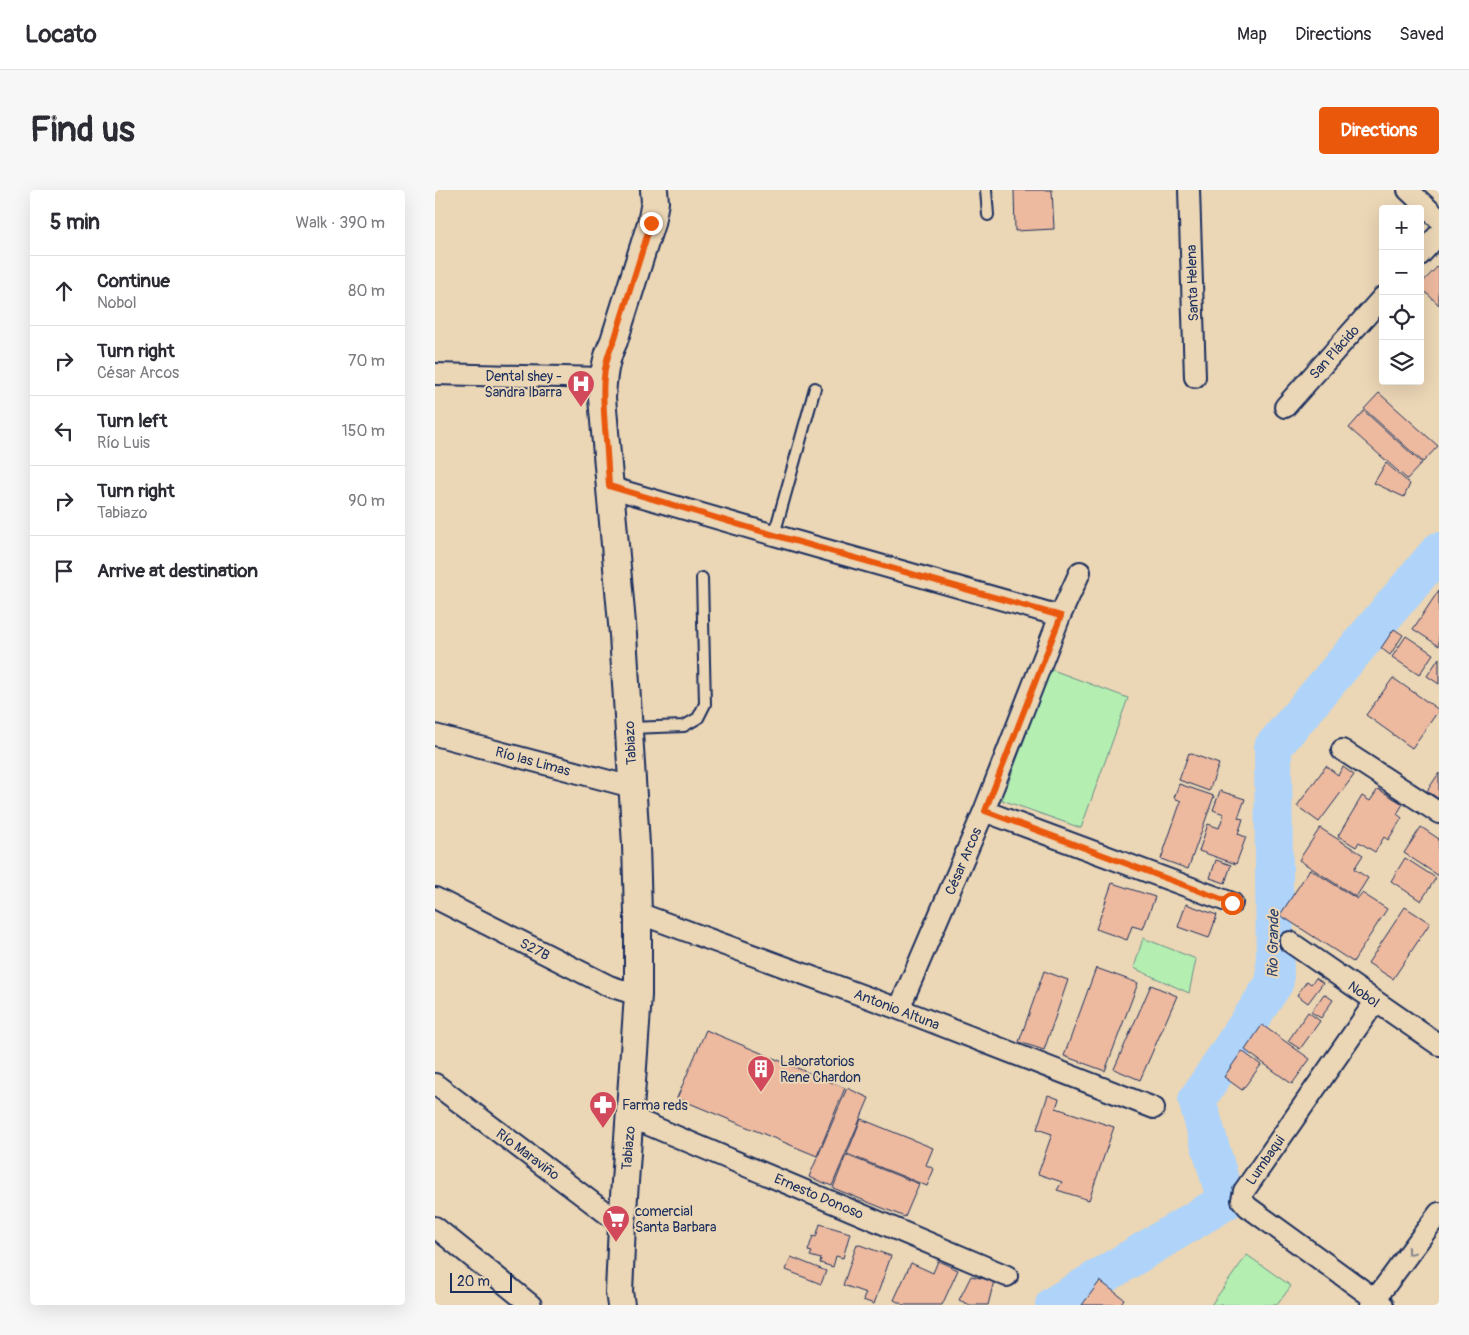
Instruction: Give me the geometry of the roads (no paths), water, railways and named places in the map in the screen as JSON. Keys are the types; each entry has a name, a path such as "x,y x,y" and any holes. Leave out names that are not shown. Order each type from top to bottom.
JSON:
{"street":[{"name":"Tabiazo","path":"621,1305 619,1292 621,1224 638,995 638,913 623,635 602,398 603,378 608,352 614,341 651,223 655,202 654,190"},
{"name":"Santa Helena","path":"1189,190 1195,377"},
{"path":"1408,190 1439,219"},
{"path":"1424,251 1439,234"},
{"name":"San Plácido","path":"1285,406 1379,301"},
{"path":"435,374 603,378"},
{"path":"609,486 1061,616"},
{"name":"César Arcos","path":"899,1010 985,811 1080,572"},
{"name":"Río las Limas","path":"435,735 632,788"},
{"path":"1342,750 1439,813"},
{"path":"985,811 1232,903"},
{"name":"S27B","path":"435,898 609,986 638,995"},
{"name":"Antonio Altuna","path":"638,913 899,1010 1154,1108"},
{"name":"Nobol","path":"1289,942 1439,1045"},
{"name":"Lumbaqui","path":"1375,1002 1244,1191 1242,1200 1248,1207 1376,1303"},
{"name":"Río Maraviño","path":"435,1084 621,1224"},
{"name":"Ernesto Donoso","path":"630,1117 1007,1276"},
{"path":"1376,1303 1439,1213"},
{"path":"435,1227 531,1305"}],"lane":[{"path":"987,190 988,215"},
{"path":"774,535 815,388"},
{"path":"629,728 684,726 698,718 702,711 705,704 702,578"}],"waterway":[{"name":"Rio Grande","path":"1054,1305 1226,1201 1197,1100 1275,982 1273,747 1439,551"}],"place":[{"name":"Dental shey - Sandra Ibarra","path":"581,408"},
{"name":"Laboratorios Rene Chardon","path":"761,1093"},
{"name":"Farma reds","path":"603,1129"},
{"name":"comercial Santa Barbara","path":"616,1243"}]}
